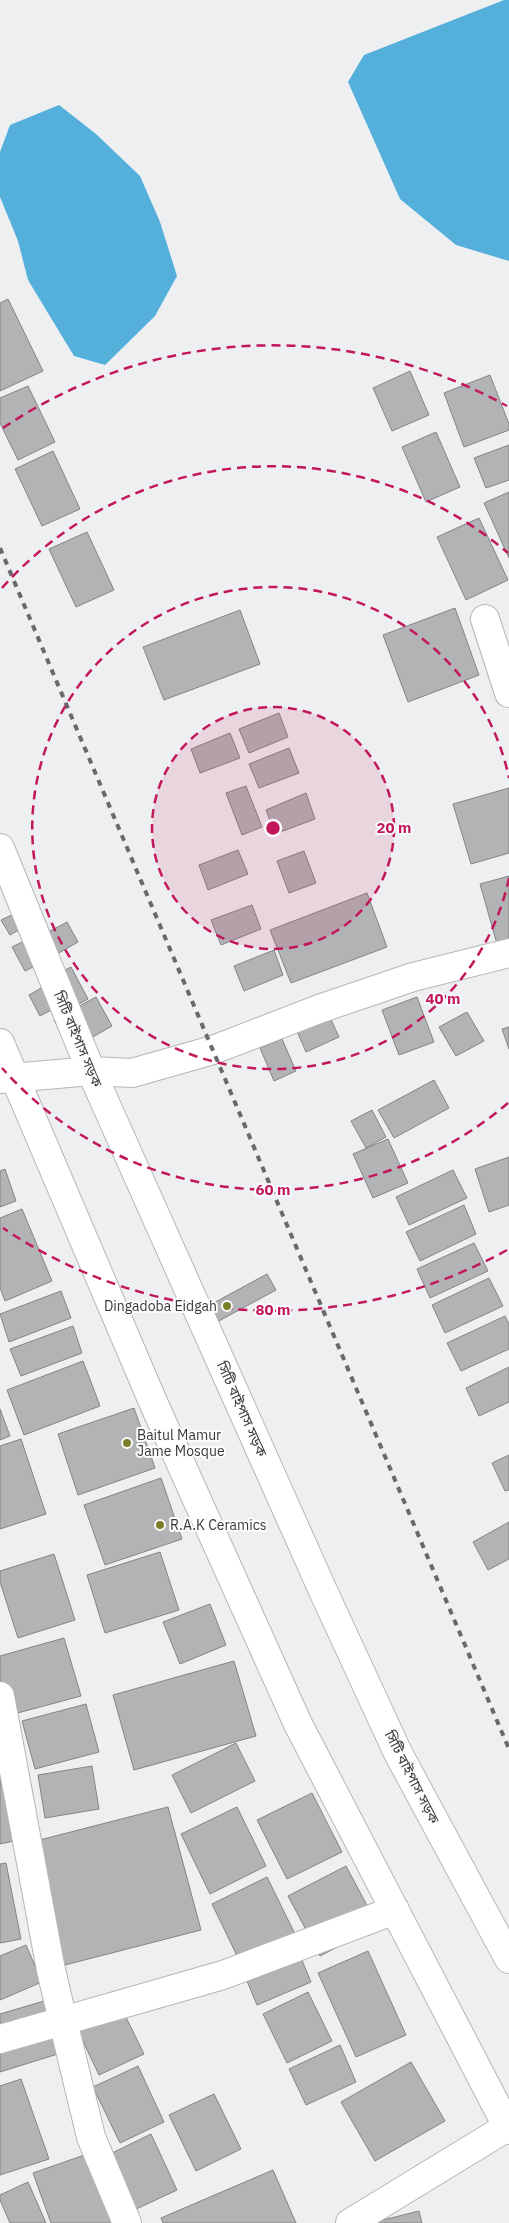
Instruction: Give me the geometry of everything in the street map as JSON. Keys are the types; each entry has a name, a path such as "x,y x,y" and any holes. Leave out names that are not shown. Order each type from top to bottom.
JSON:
{"main road":[{"path":"485,619 509,693"},
{"name":"সিটি বাইপাস সড়ক","path":"0,848 91,1071 320,1584 398,1753 509,1959"},
{"path":"7,1078 91,1071 132,1073 213,1050 413,977 509,953"},
{"path":"0,1043 7,1078 298,1724 508,2128 350,2223"},
{"path":"0,1696 7,1779 63,2021 92,2137 127,2223"},
{"path":"0,2039 223,1976 395,1910"}],"water":[{"path":"504,0 509,0 509,261 456,245 400,199 348,82 364,55"},
{"path":"59,105 96,134 140,176 160,222 177,276 155,316 105,365 74,356 28,280 18,241 0,197 0,152 10,125"}],"building":[{"path":"8,299 43,371 0,391 0,303"},
{"path":"410,371 429,415 392,431 373,388"},
{"path":"490,375 509,424 509,430 464,447 444,393"},
{"path":"28,386 55,442 18,460 0,423 0,398"},
{"path":"436,432 460,487 426,502 402,447"},
{"path":"509,445 509,480 486,488 474,458"},
{"path":"53,451 80,509 42,526 15,469"},
{"path":"509,492 509,558 484,503"},
{"path":"479,518 508,580 466,600 437,537"},
{"path":"87,532 114,590 76,607 49,549"},
{"path":"455,608 479,675 408,702 383,635"},
{"path":"240,610 260,664 164,700 143,647"},
{"path":"279,713 288,737 249,753 239,729"},
{"path":"230,733 240,758 200,773 191,749"},
{"path":"289,748 299,773 259,788 249,764"},
{"path":"246,786 262,827 242,835 226,793"},
{"path":"509,788 509,853 471,864 453,804"},
{"path":"306,793 315,819 275,834 266,810"},
{"path":"238,850 248,874 208,890 199,865"},
{"path":"304,851 316,883 289,893 277,861"},
{"path":"509,876 509,941 497,944 480,884"},
{"path":"367,893 387,947 291,983 270,930"},
{"path":"252,905 261,929 221,945 211,920"},
{"path":"16,913 24,927 10,935 1,920"},
{"path":"67,922 78,942 48,959 37,938"},
{"path":"28,939 41,963 25,971 12,947"},
{"path":"274,950 283,975 244,991 234,966"},
{"path":"71,967 88,999 70,1009 52,977"},
{"path":"43,987 55,1008 40,1016 29,995"},
{"path":"96,997 112,1026 70,1050 54,1020"},
{"path":"417,997 434,1042 399,1055 382,1010"},
{"path":"467,1012 484,1041 456,1056 439,1027"},
{"path":"329,1015 339,1037 306,1052 296,1029"},
{"path":"509,1027 509,1049 502,1029"},
{"path":"282,1039 296,1071 274,1081 260,1048"},
{"path":"434,1080 449,1108 394,1138 378,1110"},
{"path":"372,1110 386,1137 366,1148 351,1121"},
{"path":"388,1139 408,1183 373,1198 353,1154"},
{"path":"509,1157 509,1205 489,1212 475,1169"},
{"path":"5,1169 16,1201 0,1207 0,1171"},
{"path":"453,1170 467,1198 409,1225 396,1197"},
{"path":"464,1205 476,1234 420,1261 406,1232"},
{"path":"22,1209 52,1281 5,1301 0,1288 0,1218"},
{"path":"474,1243 488,1271 430,1298 417,1269"},
{"path":"267,1274 276,1290 217,1322 208,1306"},
{"path":"489,1278 503,1306 445,1333 432,1305"},
{"path":"61,1291 71,1318 9,1342 0,1314"},
{"path":"505,1316 509,1324 509,1349 461,1371 447,1343"},
{"path":"73,1326 82,1353 21,1376 10,1349"},
{"path":"83,1361 100,1406 24,1435 7,1390"},
{"path":"509,1367 509,1402 479,1416 466,1388"},
{"path":"134,1408 155,1468 78,1495 58,1434"},
{"path":"0,1409 10,1436 0,1440"},
{"path":"21,1439 46,1514 0,1529 0,1446"},
{"path":"509,1455 509,1490 505,1491 492,1463"},
{"path":"161,1478 182,1539 105,1565 84,1505"},
{"path":"509,1522 509,1559 488,1570 473,1542"},
{"path":"160,1552 179,1610 105,1633 87,1575"},
{"path":"54,1554 75,1620 18,1638 0,1582 0,1571"},
{"path":"210,1604 226,1645 180,1664 163,1622"},
{"path":"64,1638 81,1696 10,1715 0,1680 0,1656"},
{"path":"234,1661 256,1736 134,1770 113,1695"},
{"path":"86,1704 99,1752 35,1769 22,1721"},
{"path":"236,1743 255,1781 191,1813 172,1775"},
{"path":"92,1766 99,1809 45,1818 38,1775"},
{"path":"0,1767 14,1841 0,1844"},
{"path":"312,1793 342,1852 287,1879 257,1820"},
{"path":"168,1807 201,1930 61,1966 28,1843"},
{"path":"237,1807 266,1866 210,1894 181,1834"},
{"path":"6,1863 21,1939 0,1943 0,1864"},
{"path":"346,1866 378,1926 320,1956 288,1896"},
{"path":"267,1877 296,1936 241,1964 212,1904"},
{"path":"26,1945 42,1982 0,2000 0,1956"},
{"path":"296,1946 311,1982 257,2005 242,1969"},
{"path":"368,1951 406,2035 356,2057 318,1973"},
{"path":"308,1992 332,2041 287,2063 263,2014"},
{"path":"117,1999 144,2054 99,2075 73,2020"},
{"path":"44,2001 61,2053 0,2072 0,2014"},
{"path":"340,2045 356,2082 306,2105 289,2069"},
{"path":"411,2062 445,2121 375,2161 341,2102"},
{"path":"138,2066 164,2122 120,2143 93,2087"},
{"path":"21,2079 49,2159 0,2175 0,2086"},
{"path":"214,2094 241,2149 196,2171 169,2115"},
{"path":"151,2134 177,2190 132,2211 106,2156"},
{"path":"93,2152 117,2223 51,2223 33,2173"},
{"path":"273,2170 296,2223 163,2223 161,2218"},
{"path":"28,2182 46,2223 10,2223 0,2200 0,2195"},
{"path":"419,2211 422,2223 371,2223"}],"railway":[{"path":"0,548 509,1749"}],"place":[{"name":"Dingadoba Eidgah","path":"227,1306"},
{"name":"Baitul Mamur Jame Mosque","path":"127,1443"},
{"name":"R.A.K Ceramics","path":"160,1525"}]}
